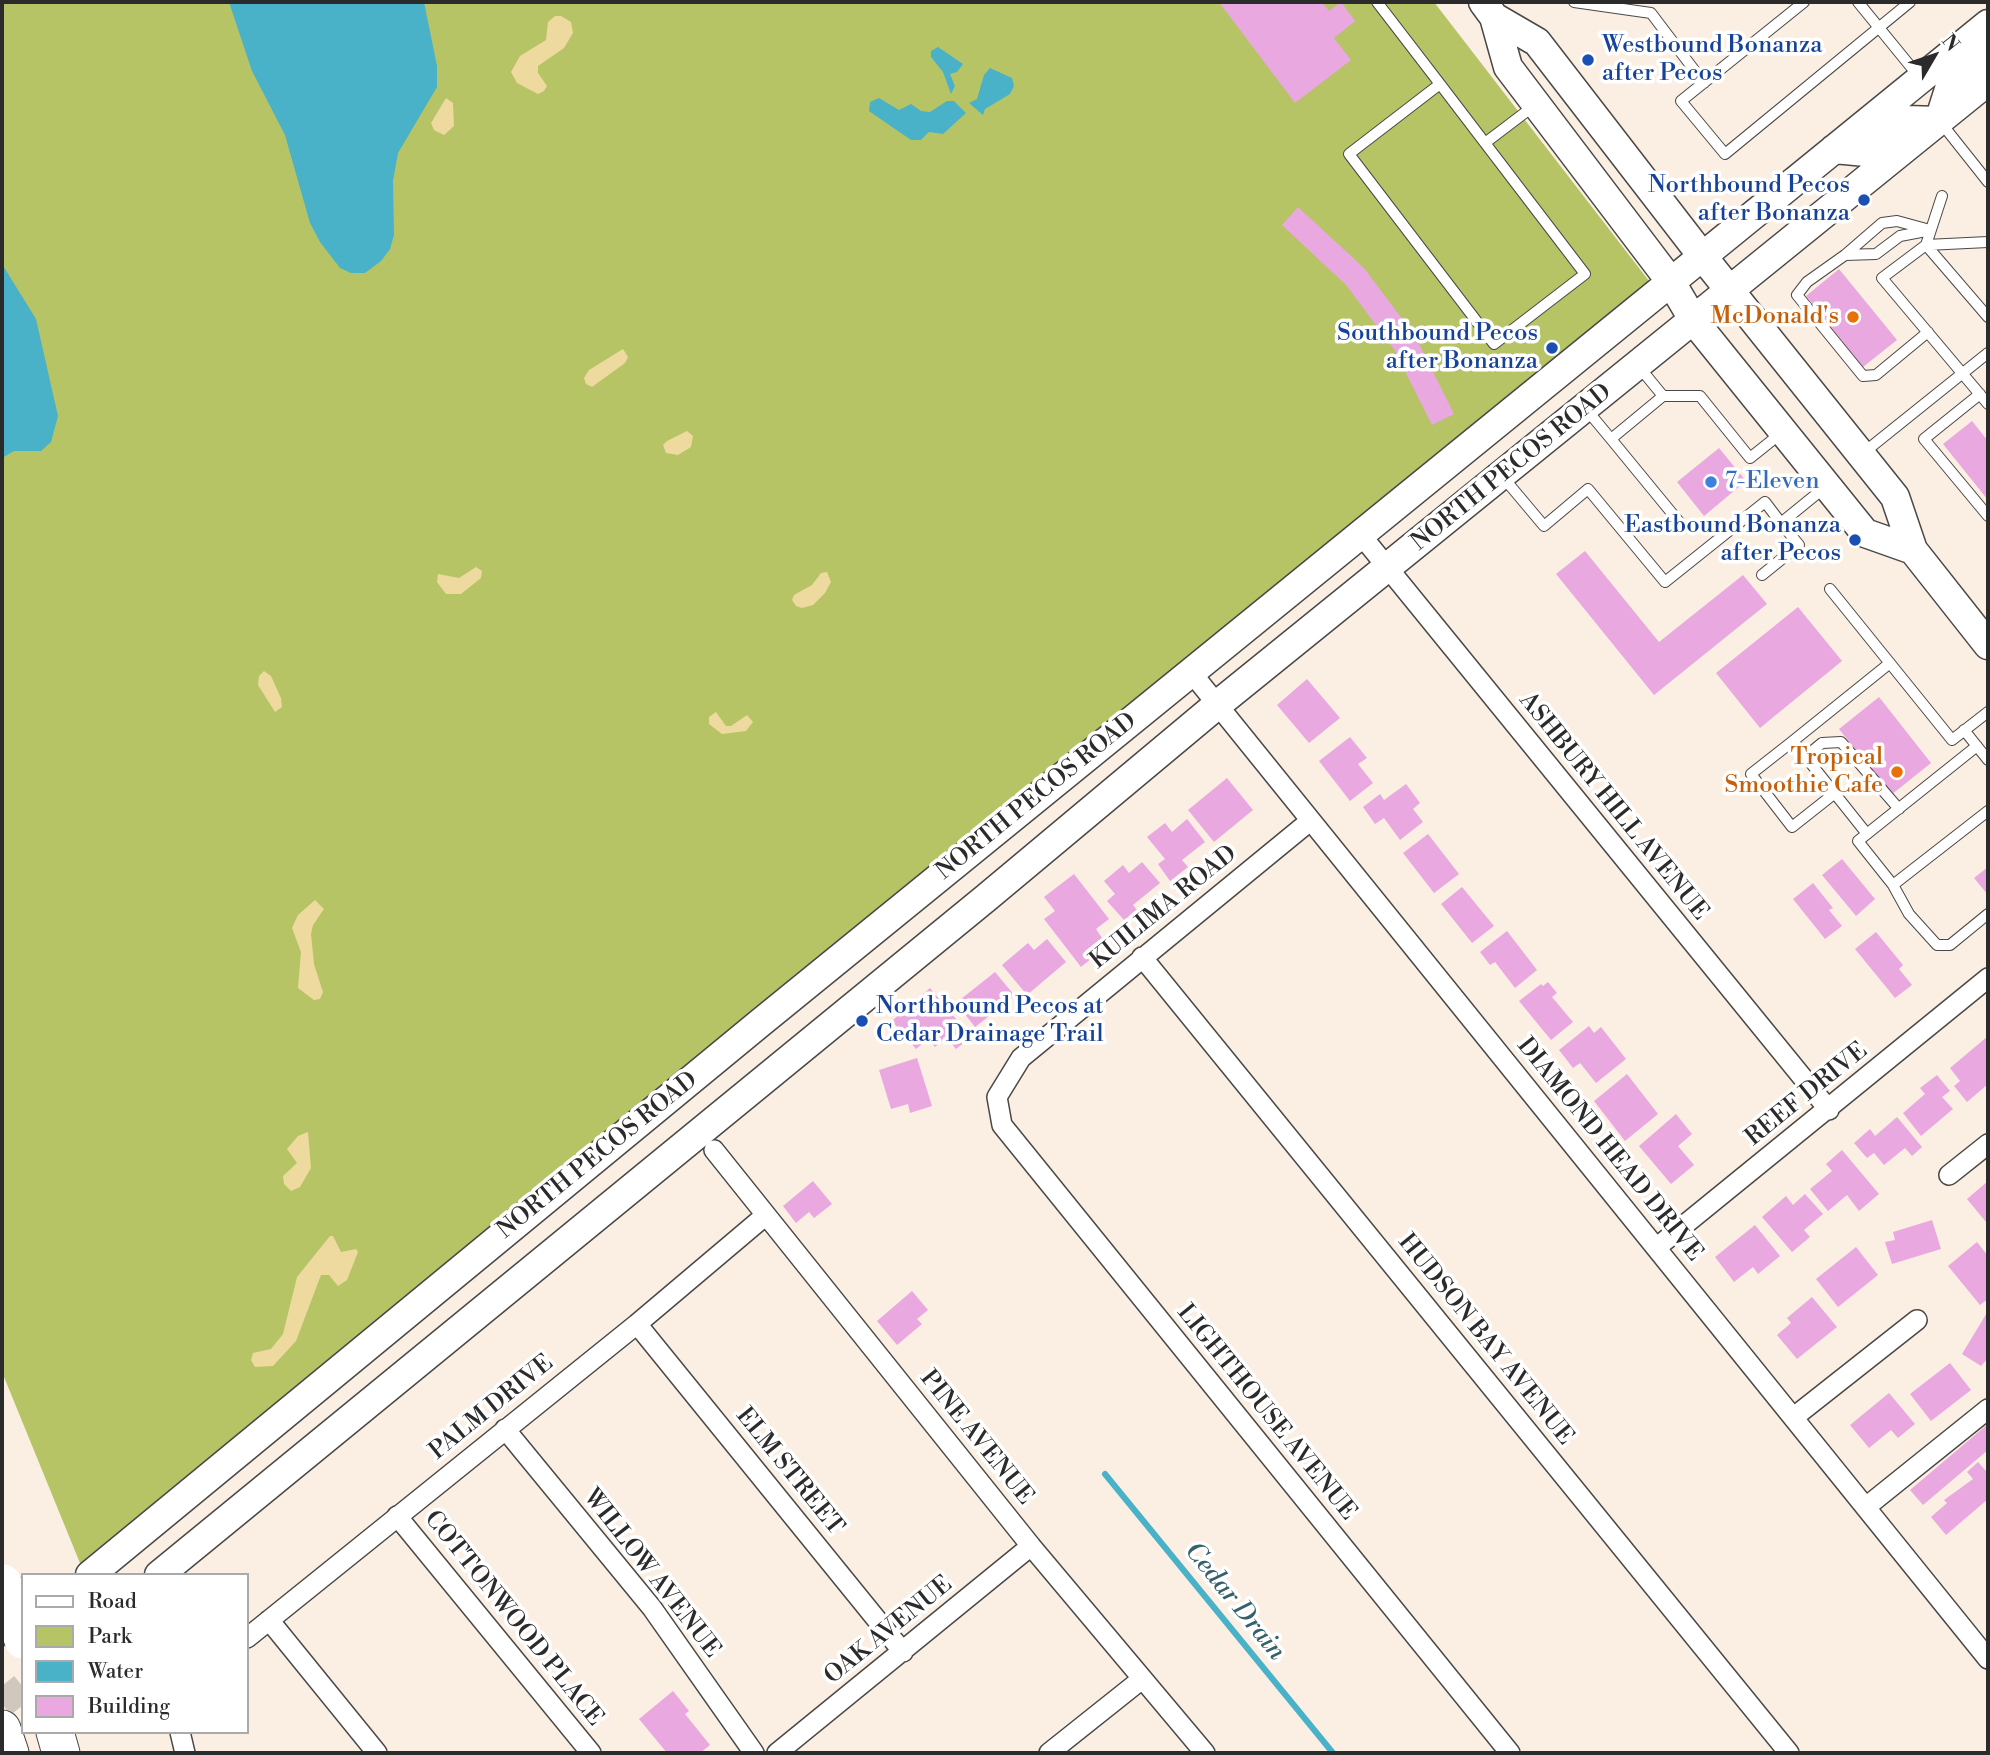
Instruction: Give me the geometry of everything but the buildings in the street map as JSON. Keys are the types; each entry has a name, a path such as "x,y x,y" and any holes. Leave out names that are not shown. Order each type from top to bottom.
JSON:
{"highway":[{"path":"2,1582 21,1634"},
{"path":"56,1734 61,1753"}],"main road":[{"path":"1488,9 1508,67 1671,282 1694,321 1865,533 1913,550"},
{"path":"1488,9 1537,42 1703,257 1895,497 1913,550 1988,645"},
{"name":"NORTH PECOS ROAD","path":"92,1573 1988,24"},
{"path":"1834,149 1866,152 1906,120 1939,121 1951,83 1988,51"},
{"name":"NORTH PECOS ROAD","path":"161,1573 986,898 1217,705 1988,81"}],"street":[{"name":"ASHBURY HILL AVENUE","path":"1361,535 1829,1110"},
{"name":"DIAMOND HEAD DRIVE","path":"1191,673 1988,1659"},
{"name":"KUILIMA ROAD","path":"997,1097 1021,1058 1310,821"},
{"name":"HUDSON BAY AVENUE","path":"1142,957 1789,1753"},
{"name":"REEF DRIVE","path":"1656,1248 1988,978"},
{"name":"LIGHTHOUSE AVENUE","path":"997,1097 1002,1125 1510,1753"},
{"path":"1949,1175 1988,1144"},
{"name":"PINE AVENUE","path":"714,1150 1031,1546 1205,1753"},
{"name":"PALM DRIVE","path":"248,1637 637,1324 766,1215"},
{"path":"1794,1417 1917,1320"},
{"name":"ELM STREET","path":"637,1324 903,1652"},
{"path":"1866,1507 1988,1409"},
{"name":"WILLOW AVENUE","path":"505,1429 652,1608 754,1753"},
{"name":"COTTONWOOD PLACE","path":"397,1516 592,1753"},
{"name":"OAK AVENUE","path":"777,1753 1031,1546"},
{"path":"269,1620 377,1753"},
{"path":"1049,1753 1142,1679"},
{"path":"180,1734 185,1753"}],"lane":[{"path":"1377,2 1586,274 1494,344 1349,154 1440,84"},
{"path":"1574,2 1651,13 1704,83"},
{"path":"1804,2 1682,102 1725,154 1910,2"},
{"path":"1858,2 1921,79"},
{"path":"1485,143 1536,104"},
{"path":"1939,121 1988,182"},
{"path":"1926,245 1942,195"},
{"path":"1928,332 1875,375 1863,376 1797,295 1807,282 1845,255 1871,230 1889,220 1930,230"},
{"path":"1845,255 1876,254 1903,234 1930,230"},
{"path":"1988,242 1926,245 1882,278 1988,404"},
{"path":"1926,245 1988,317"},
{"path":"1861,454 1988,353"},
{"path":"1639,366 1663,396"},
{"path":"1980,394 1924,439 1988,516"},
{"path":"1611,439 1663,396 1700,396 1750,458 1783,432"},
{"path":"1586,408 1680,523"},
{"path":"1502,476 1544,526 1588,489 1665,582 1765,502 1799,545 1762,575"},
{"path":"1781,523 1827,486"},
{"path":"1830,589 1952,740 1988,712"},
{"path":"1835,793 1792,827 1751,774 1890,663"},
{"path":"1965,730 1988,760"},
{"path":"1793,741 1867,834"},
{"path":"1805,757 1822,743 1841,742 1899,809"},
{"path":"1977,746 1858,841 1893,885 1909,914 1937,946 1950,945 1988,915"},
{"path":"1893,885 1988,811"}],"green space":[{"path":"2,2 1434,2 1649,281 267,1413 82,1568 2,1372"}],"sand":[{"path":"555,16 561,16 571,22 573,33 564,48 538,66 538,73 547,86 538,94 517,83 511,72 520,56 546,40 548,22"},
{"path":"446,98 453,103 454,126 444,135 434,130 431,123"},
{"path":"623,349 628,357 625,363 592,387 586,384 584,378 589,370"},
{"path":"687,431 693,436 691,447 678,455 666,453 663,445"},
{"path":"476,567 482,571 481,578 461,594 446,594 437,582 438,574 459,578"},
{"path":"827,572 831,582 825,593 813,605 802,608 796,606 792,600 794,595 812,585 821,573"},
{"path":"264,671 271,676 281,698 282,707 275,712 258,685 259,676"},
{"path":"716,712 726,726 731,726 747,715 753,722 746,731 722,734 709,724 709,717"},
{"path":"315,900 324,909 313,925 311,934 314,964 323,992 320,999 314,1000 298,988 301,952 292,928 298,915"},
{"path":"308,1132 311,1168 300,1187 291,1191 284,1184 283,1176 297,1163 287,1149 298,1136"},
{"path":"330,1236 333,1236 341,1252 356,1249 358,1252 347,1280 338,1286 329,1275 321,1275 296,1341 273,1366 255,1367 251,1360 253,1353 271,1349 283,1334 297,1277"}],"water":[{"path":"229,2 424,2 437,66 437,87 398,153 393,181 394,235 390,249 381,261 365,273 351,273 340,268 320,242 310,223 285,135 252,71"},
{"path":"938,47 963,64 957,72 950,74 955,86 951,94 943,72 931,57 931,51"},
{"path":"990,68 1012,78 1014,86 1010,94 985,109 983,115 969,103 977,99 984,75"},
{"path":"879,98 899,110 911,104 921,111 930,112 947,101 954,101 966,113 943,134 929,132 921,140 911,140 869,111 870,102"},
{"path":"2,264 36,319 58,416 51,442 41,451 14,451 2,458"}],"waterway":[{"name":"Cedar Drain","path":"1105,1474 1333,1753"}],"tunnel":[{"path":"2,1704 21,1689"}],"place":[{"name":"Westbound Bonanza after Pecos","path":"1588,60"},
{"name":"Northbound Pecos after Bonanza","path":"1864,200"},
{"name":"McDonald's","path":"1853,317"},
{"name":"Southbound Pecos after Bonanza","path":"1552,348"},
{"name":"7-Eleven","path":"1711,482"},
{"name":"Eastbound Bonanza after Pecos","path":"1855,540"},
{"name":"Tropical Smoothie Cafe","path":"1897,772"},
{"name":"Northbound Pecos at Cedar Drainage Trail","path":"862,1021"}]}
